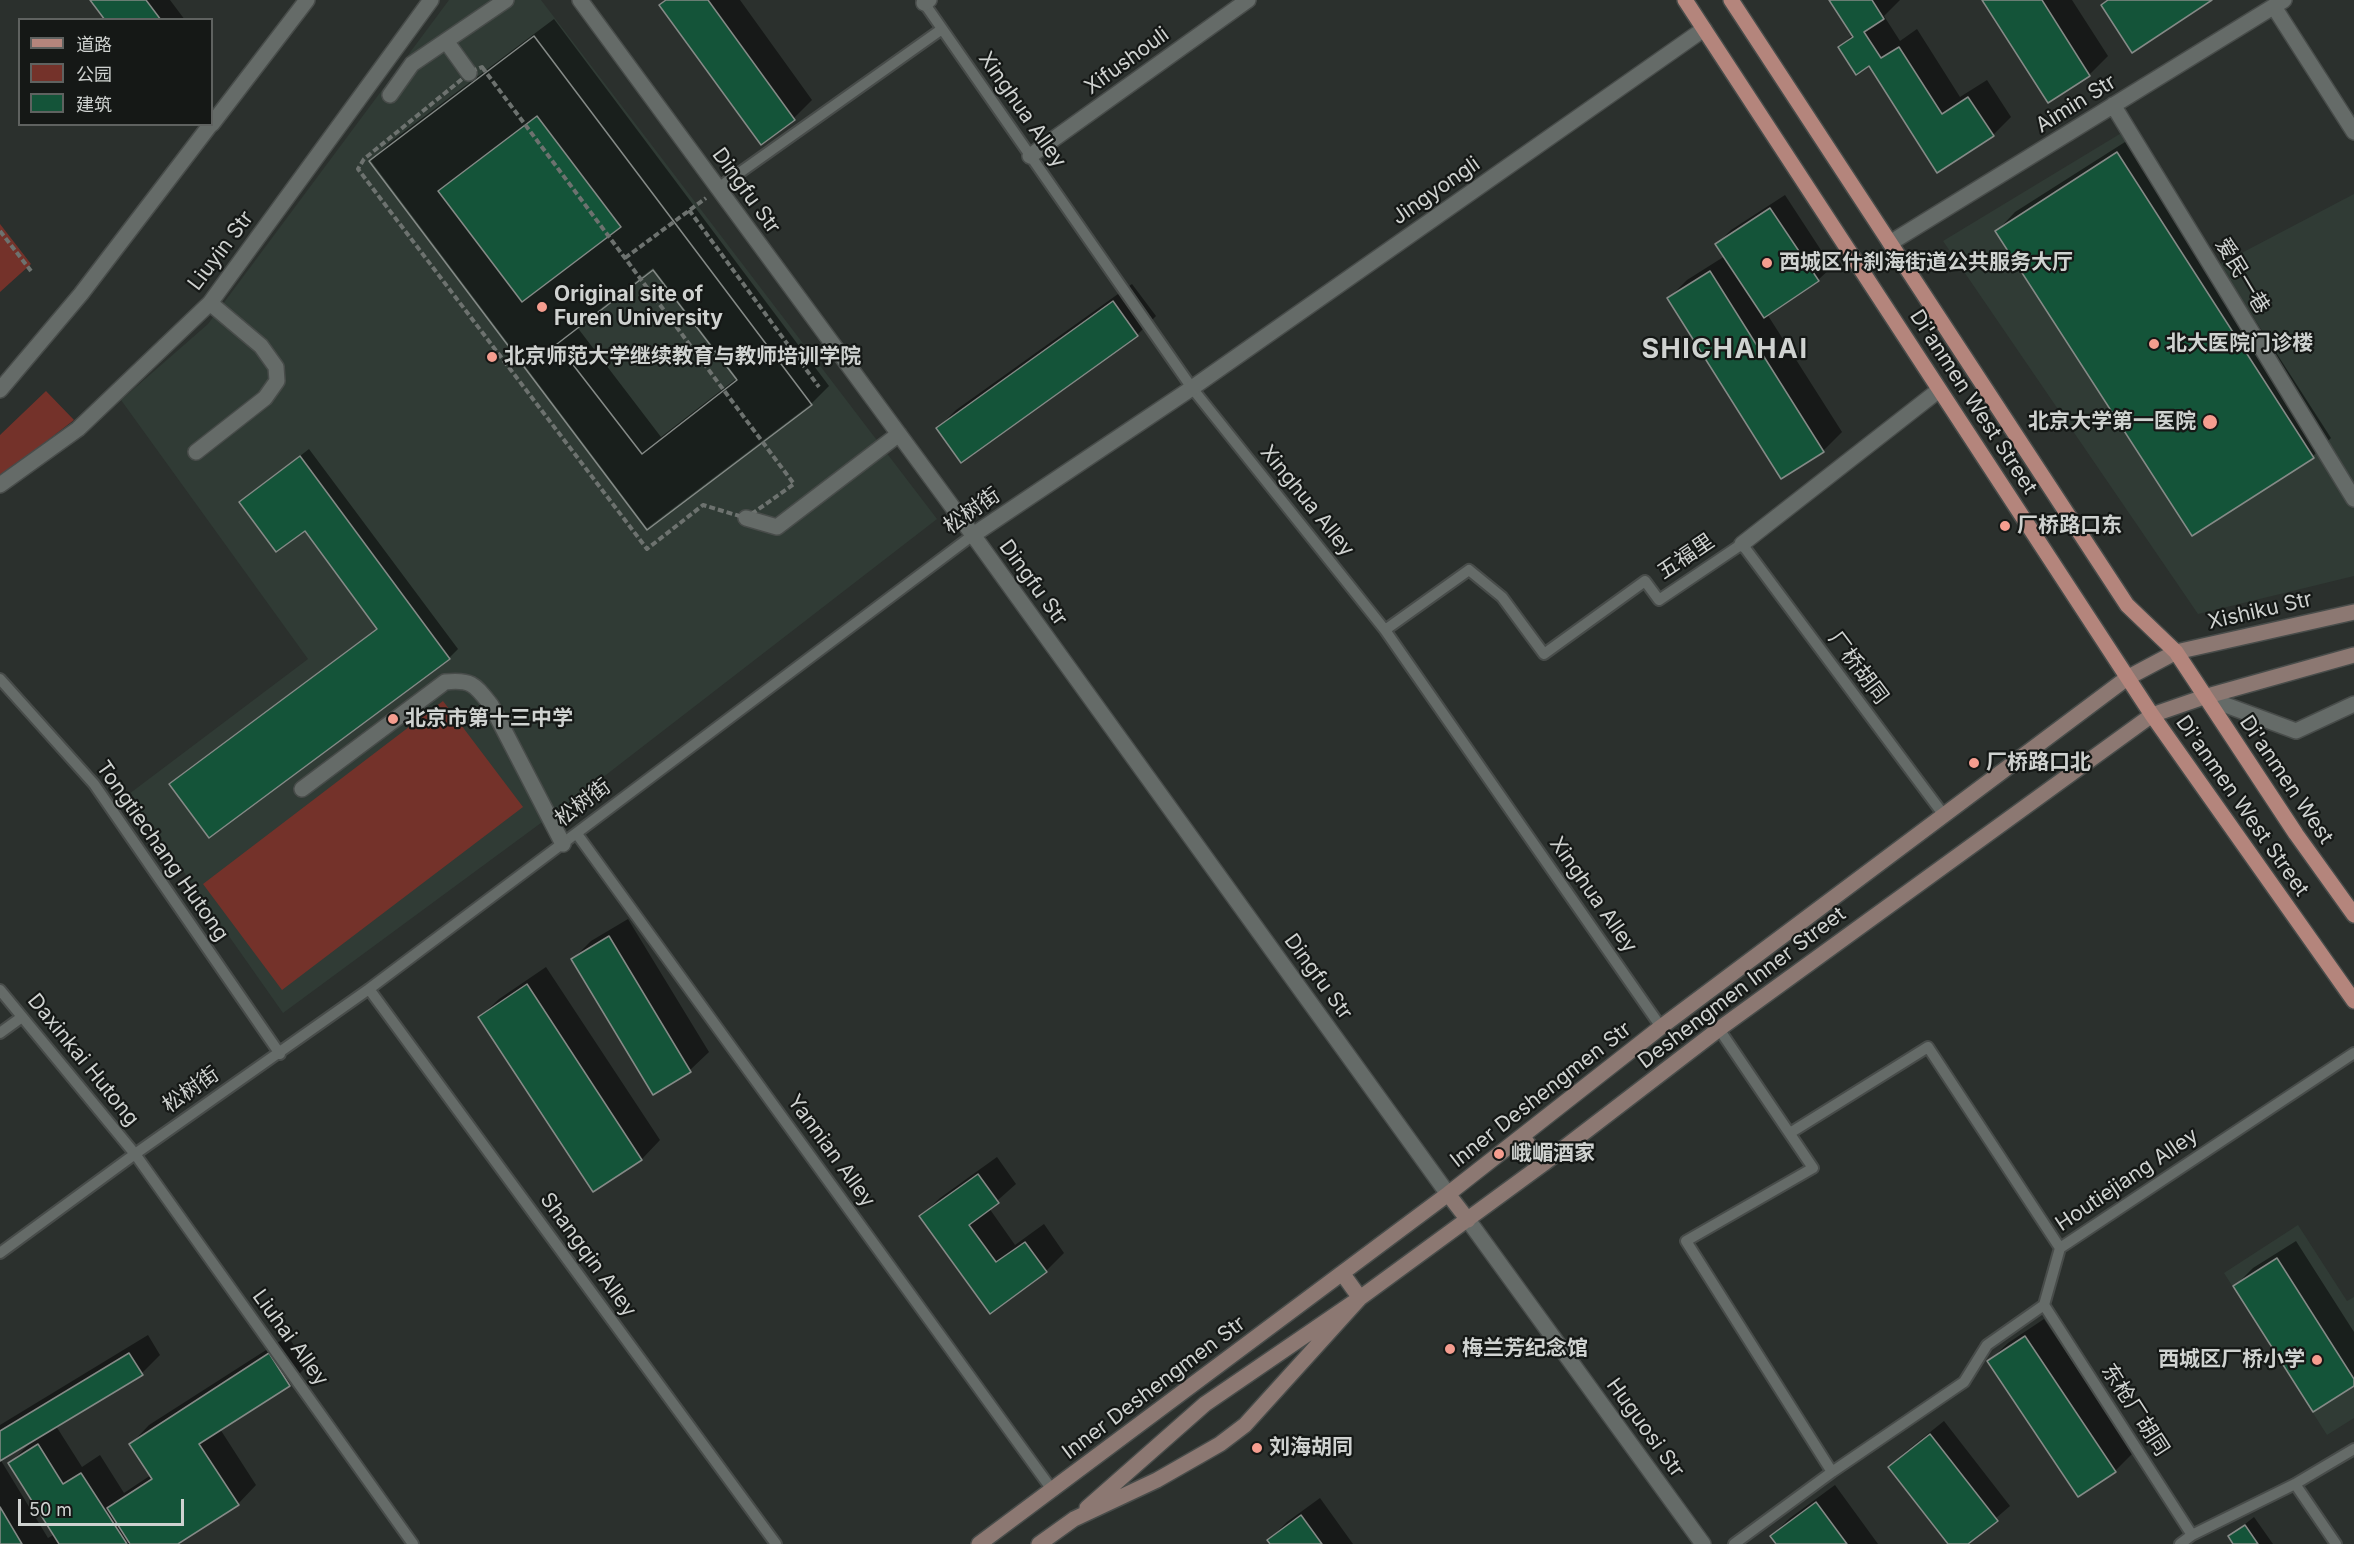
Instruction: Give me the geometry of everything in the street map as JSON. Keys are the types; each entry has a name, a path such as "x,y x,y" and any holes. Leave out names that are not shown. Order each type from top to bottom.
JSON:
{"main road":[{"name":"Di'anmen West Street","path":"1685,0 2127,678 2354,1001"},
{"name":"Di'anmen West Street","path":"1731,0 2127,606 2176,651 2204,697"},
{"name":"Xishiku Str","path":"2127,678 2176,651 2354,612"},
{"name":"Deshengmen Inner Street","path":"1040,1544 1074,1520 1205,1404 1360,1298 1468,1220 1719,1029 2152,715 2204,697 2354,655"},
{"name":"Inner Deshengmen Str","path":"980,1544 1448,1194 1661,1027 2127,678"},
{"name":"Di'anmen West","path":"2204,697 2296,834 2354,915"},
{"path":"1522,1136 1543,1164"},
{"path":"1448,1194 1468,1220"},
{"path":"1342,1273 1360,1298"},
{"name":"Deshengmen Inner Street","path":"1074,1520 1156,1480 1220,1444 1245,1425 1360,1298"}],"street":[{"path":"213,121 307,0"},
{"name":"Liuyin Str","path":"0,485 78,429 210,303 431,0"},
{"path":"390,95 412,64 506,0"},
{"name":"Dingfu Str","path":"580,0 973,535 1448,1194"},
{"name":"Xifushouli","path":"1030,156 1248,0"},
{"path":"2279,4 2354,132"},
{"name":"Aimin Str","path":"1890,243 2279,4"},
{"name":"Jingyongli","path":"1192,388 1704,29"},
{"path":"446,41 469,73"},
{"name":"爱民一巷","path":"2113,105 2354,499"},
{"path":"0,390 81,294 209,126"},
{"path":"196,452 265,398 277,381 276,367 261,346 210,303"},
{"name":"松树街","path":"973,535 1192,388"},
{"name":"五福里","path":"1742,544 1939,390"},
{"path":"746,518 777,527 899,435"},
{"path":"302,789 445,682 462,680 475,685 491,705 563,844"},
{"path":"2204,697 2296,731 2354,704"},
{"name":"Huguosi Str","path":"1468,1220 1703,1544"}],"lane":[{"name":"Xinghua Alley","path":"925,1 942,29 1192,388 1385,630 1661,1027"},
{"path":"718,188 942,29"},
{"name":"松树街","path":"0,1253 135,1154 280,1054 369,989 973,535"},
{"name":"五福里","path":"1385,630 1469,570 1502,597 1544,654 1645,581 1659,600 1742,544"},
{"name":"厂桥胡同","path":"1742,544 1943,814"},
{"name":"Tongtiechang Hutong","path":"0,679 94,784 280,1054"},
{"name":"Yannian Alley","path":"577,834 1053,1491"},
{"name":"Shangqin Alley","path":"369,989 776,1544"},
{"name":"Daxinkai Hutong","path":"0,990 135,1154"},
{"path":"0,1033 22,1017"},
{"path":"1719,1029 1813,1168 1686,1241 1832,1472"},
{"path":"1790,1133 1928,1047 2060,1248"},
{"name":"Houtiejiang Alley","path":"2044,1305 2060,1248 2354,1053"},
{"name":"Liuhai Alley","path":"135,1154 413,1544"},
{"path":"1734,1544 1832,1472 1964,1382 1987,1345 2044,1305"},
{"name":"东枪厂胡同","path":"2044,1305 2192,1535"},
{"path":"2180,1544 2192,1535 2295,1484 2354,1449"},
{"path":"2295,1484 2336,1544"}],"path":[{"path":"482,67 794,484 746,518 703,505 646,549 358,169 364,159 469,73 482,67"},
{"path":"625,258 718,188"},
{"path":"689,210 819,387"},
{"path":"0,231 31,271"}],"shaded area":[{"name":"北京师范大学继续教育与教师培训学院","path":"449,0 541,0 937,519 602,778 283,1013 129,794 308,659 121,400 208,324"},
{"name":"北京大学第一医院","path":"2128,129 2213,268 2354,194 2354,576 2198,614 1943,241"},
{"name":"西城区厂桥小学","path":"2298,1225 2347,1301 2354,1297 2354,1418 2327,1435 2224,1273"}],"green space":[{"path":"0,224 31,264 0,292"},
{"path":"46,391 74,420 0,477 0,435"},
{"path":"443,701 523,807 282,990 203,884"}],"building":[{"path":"90,0 146,0 160,18 104,18"},
{"path":"666,0 708,0 795,120 761,145 659,5"},
{"path":"1829,0 1872,0 1884,19 1864,32 1881,58 1899,47 1942,114 1968,97 1994,136 1937,173 1869,66 1856,75 1838,47 1853,37"},
{"path":"1982,0 2042,0 2090,76 2048,103"},
{"path":"2108,0 2212,0 2132,53 2101,5"},
{"name":"Original site of Furen University","path":"534,36 812,405 647,530 369,161","holes":["653,270 737,380 642,454 557,344"]},
{"name":"Original site of Furen University","path":"534,36 812,405 647,530 369,161","holes":["537,116 621,227 522,302 438,191","653,270 737,380 642,454 557,344"]},
{"name":"北大医院门诊楼","path":"2117,152 2314,458 2192,536 1995,231"},
{"name":"西城区什刹海街道公共服务大厅","path":"1770,208 1819,281 1764,318 1715,244"},
{"path":"1710,271 1824,452 1781,479 1667,298"},
{"path":"1113,301 1138,336 961,463 936,428"},
{"path":"300,456 450,659 209,838 169,784 377,629 305,531 276,552 239,502"},
{"path":"609,936 691,1072 653,1095 571,959"},
{"path":"527,984 642,1160 593,1192 478,1017"},
{"path":"978,1174 999,1203 969,1225 996,1262 1025,1242 1047,1272 990,1314 919,1216"},
{"path":"2277,1258 2354,1379 2354,1386 2313,1412 2233,1286"},
{"path":"2025,1336 2116,1472 2078,1497 1987,1361"},
{"path":"129,1353 143,1375 0,1461 0,1431"},
{"path":"269,1353 290,1386 199,1444 239,1505 178,1544 130,1544 107,1508 152,1479 129,1444"},
{"path":"1930,1434 1998,1521 1968,1544 1948,1544 1888,1467"},
{"path":"38,1444 63,1484 81,1473 127,1544 59,1544 8,1463"},
{"path":"1816,1502 1847,1544 1776,1544 1770,1536"},
{"path":"0,1507 22,1544 0,1544"},
{"path":"1301,1515 1322,1544 1270,1544 1267,1540"},
{"path":"2245,1525 2258,1544 2233,1544 2228,1536"}],"place":[{"name":"西城区什刹海街道公共服务大厅","path":"1767,263"},
{"name":"Original site of Furen University","path":"542,307"},
{"name":"北大医院门诊楼","path":"2154,344"},
{"name":"北京师范大学继续教育与教师培训学院","path":"492,357"},
{"name":"北京大学第一医院","path":"2210,422"},
{"name":"厂桥路口东","path":"2005,526"},
{"name":"北京市第十三中学","path":"393,719"},
{"name":"厂桥路口北","path":"1974,763"},
{"name":"峨嵋酒家","path":"1499,1154"},
{"name":"梅兰芳纪念馆","path":"1450,1349"},
{"name":"西城区厂桥小学","path":"2317,1360"},
{"name":"刘海胡同","path":"1257,1448"}],"district":[{"name":"SHICHAHAI","path":"1725,350"}]}
